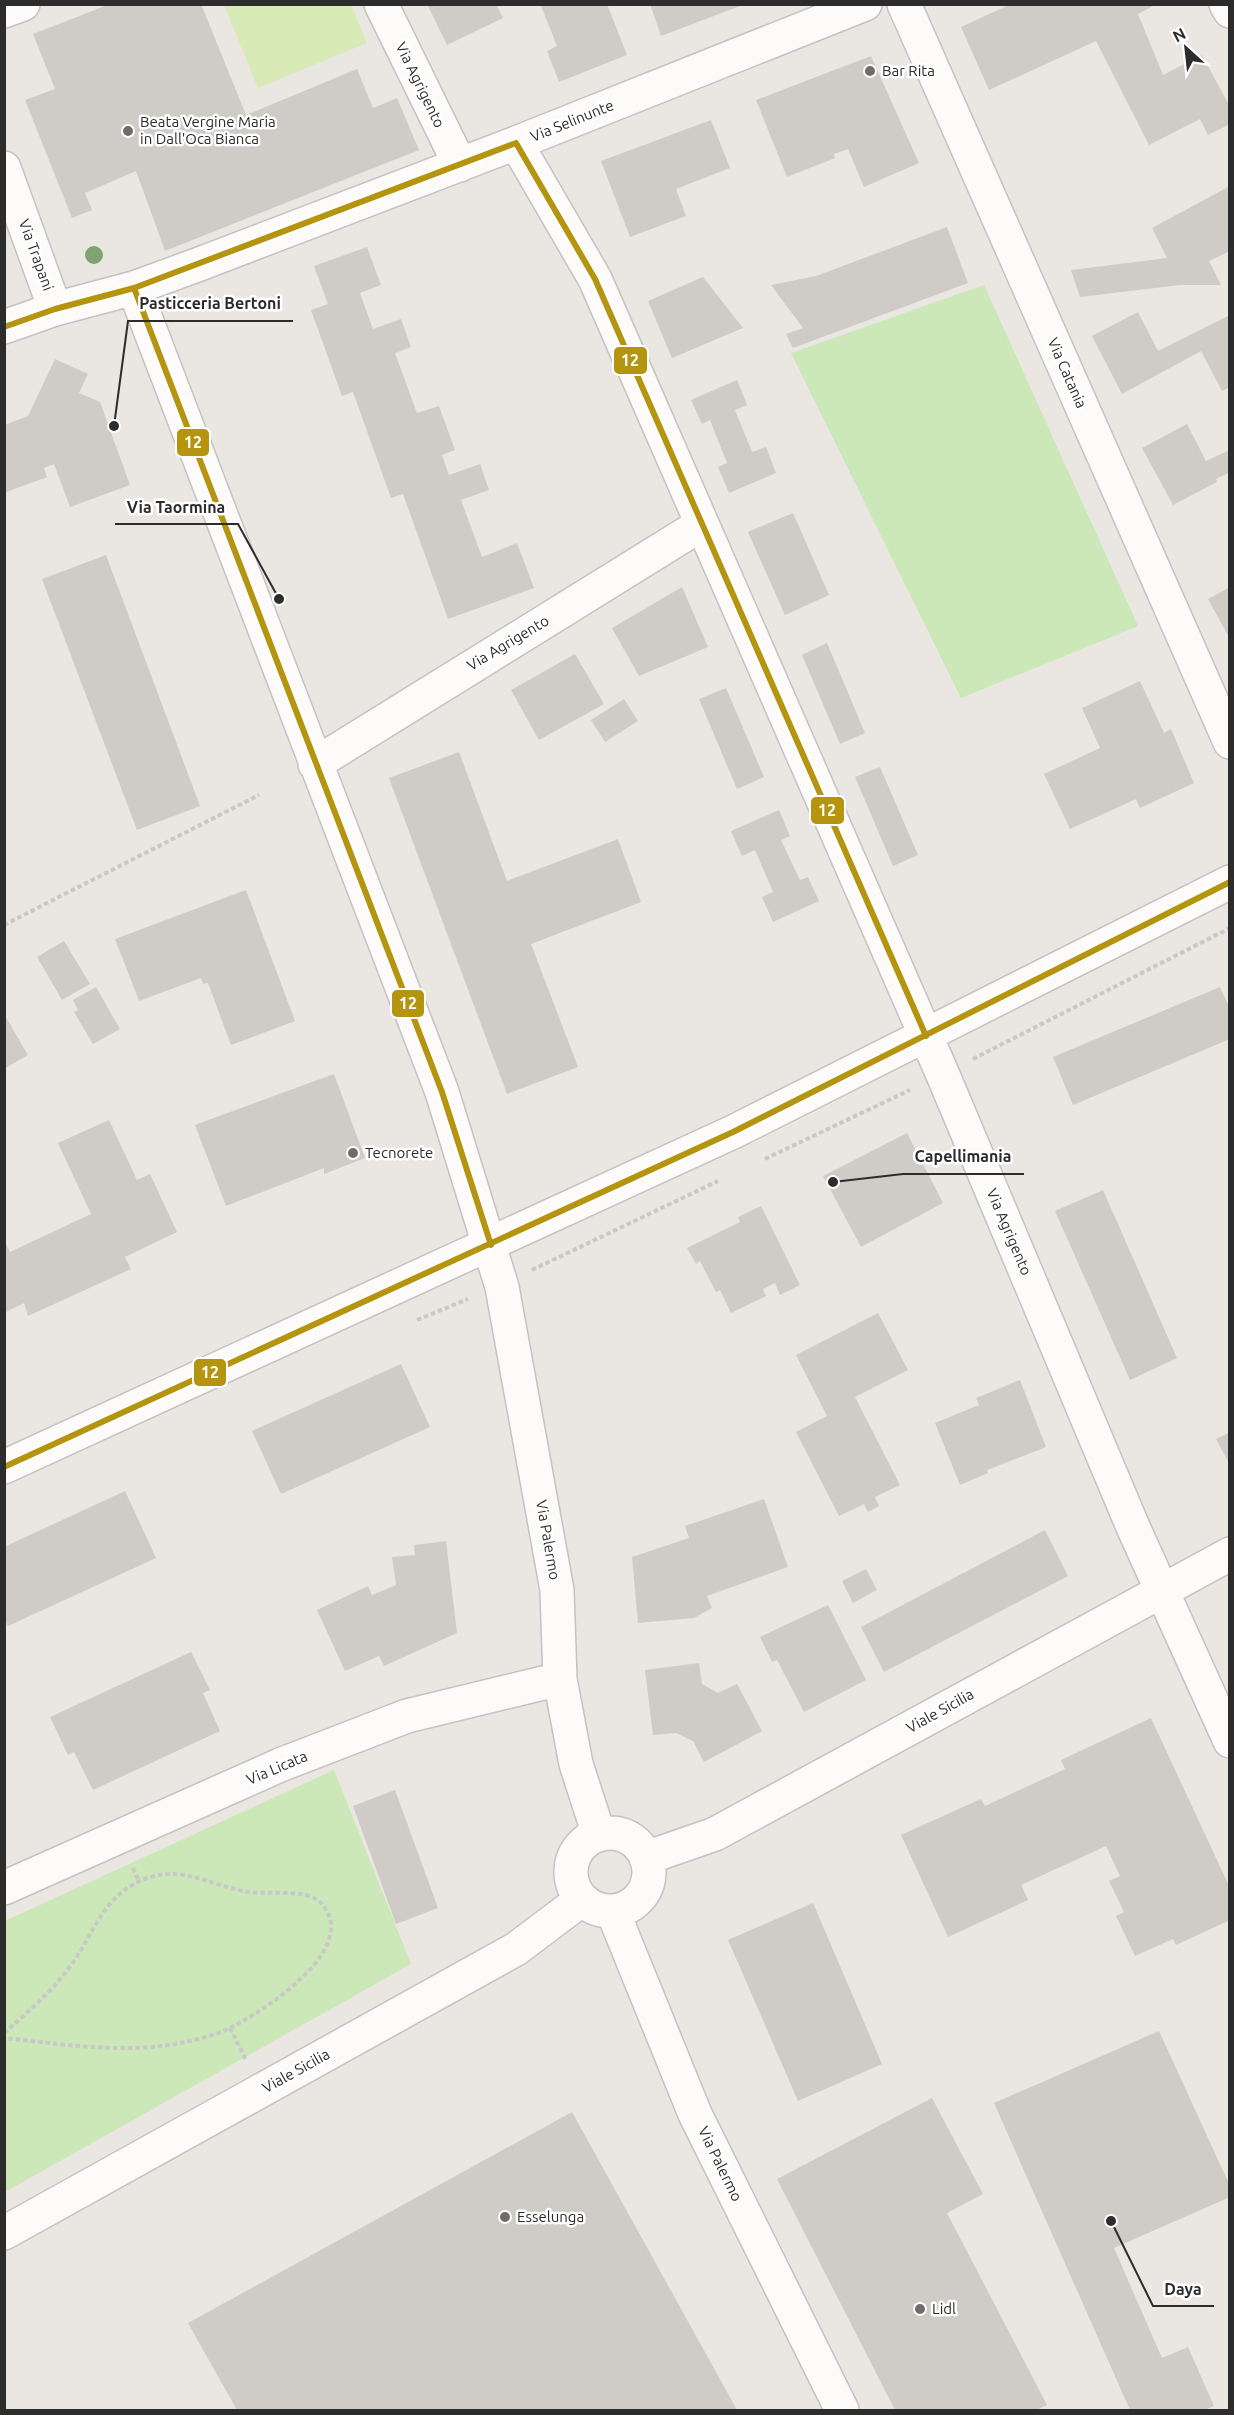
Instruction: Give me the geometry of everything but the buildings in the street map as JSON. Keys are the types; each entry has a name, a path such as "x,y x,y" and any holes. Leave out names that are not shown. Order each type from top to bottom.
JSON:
{"street":[{"path":"4,11 22,4"},
{"name":"Via Agrigento","path":"381,4 460,165"},
{"name":"Via Selinunte","path":"4,327 55,309 134,288 460,165 866,4"},
{"name":"Via Catania","path":"904,4 1230,742"},
{"path":"1226,4 1230,11"},
{"name":"Via Agrigento","path":"516,143 595,279 926,1036 1161,1590 1230,1741"},
{"name":"Via Trapani","path":"4,168 55,309"},
{"name":"Via Palermo","path":"134,288 442,1092 491,1245 502,1287 556,1590 560,1679 576,1764 599,1835"},
{"name":"Via Agrigento","path":"315,764 702,524"},
{"path":"4,1467 258,1348 491,1245 733,1132 1230,882"},
{"name":"Viale Sicilia","path":"646,1858 716,1834 1230,1554"},
{"name":"Via Licata","path":"4,1888 280,1765 407,1716 560,1679"},
{"path":"610,1833 632,1840 646,1858 649,1869 643,1893 625,1909 613,1912 590,1907 581,1900 574,1888 572,1862 587,1841 599,1835 610,1833"},
{"name":"Viale Sicilia","path":"4,2233 516,1949 581,1900"},
{"name":"Via Palermo","path":"613,1912 695,2114 842,2410"}],"path":[{"path":"4,925 259,795"},
{"path":"963,1065 1230,928"},
{"path":"4,2033 43,1998 74,1961 96,1922 116,1894 139,1881 167,1874 196,1876 243,1891 301,1893 321,1902 330,1920 327,1948 310,1970 276,2001 230,2028 184,2043 120,2049 4,2038"},
{"path":"230,2028 248,2063"}],"green space":[{"path":"224,5 351,5 367,43 258,88"},
{"path":"984,285 1138,626 961,698 791,353"},
{"path":"334,1770 411,1964 5,2192 5,1921"}],"transit line":[{"name":"12","path":"516,143 595,279 926,1036"},
{"name":"12","path":"4,327 55,309 134,288 516,143"},
{"name":"12","path":"134,288 442,1092 491,1245"},
{"name":"12","path":"4,1467 733,1132 1230,882"}],"place":[{"name":"Bar Rita","path":"870,71"},
{"name":"Beata Vergine Maria in Dall'Oca Bianca","path":"128,131"},
{"name":"Pasticceria Bertoni","path":"114,426"},
{"name":"Via Taormina","path":"279,599"},
{"name":"Tecnorete","path":"353,1153"},
{"name":"Capellimania","path":"833,1182"},
{"name":"Esselunga","path":"505,2217"},
{"name":"Daya","path":"1111,2221"},
{"name":"Lidl","path":"920,2309"}]}
